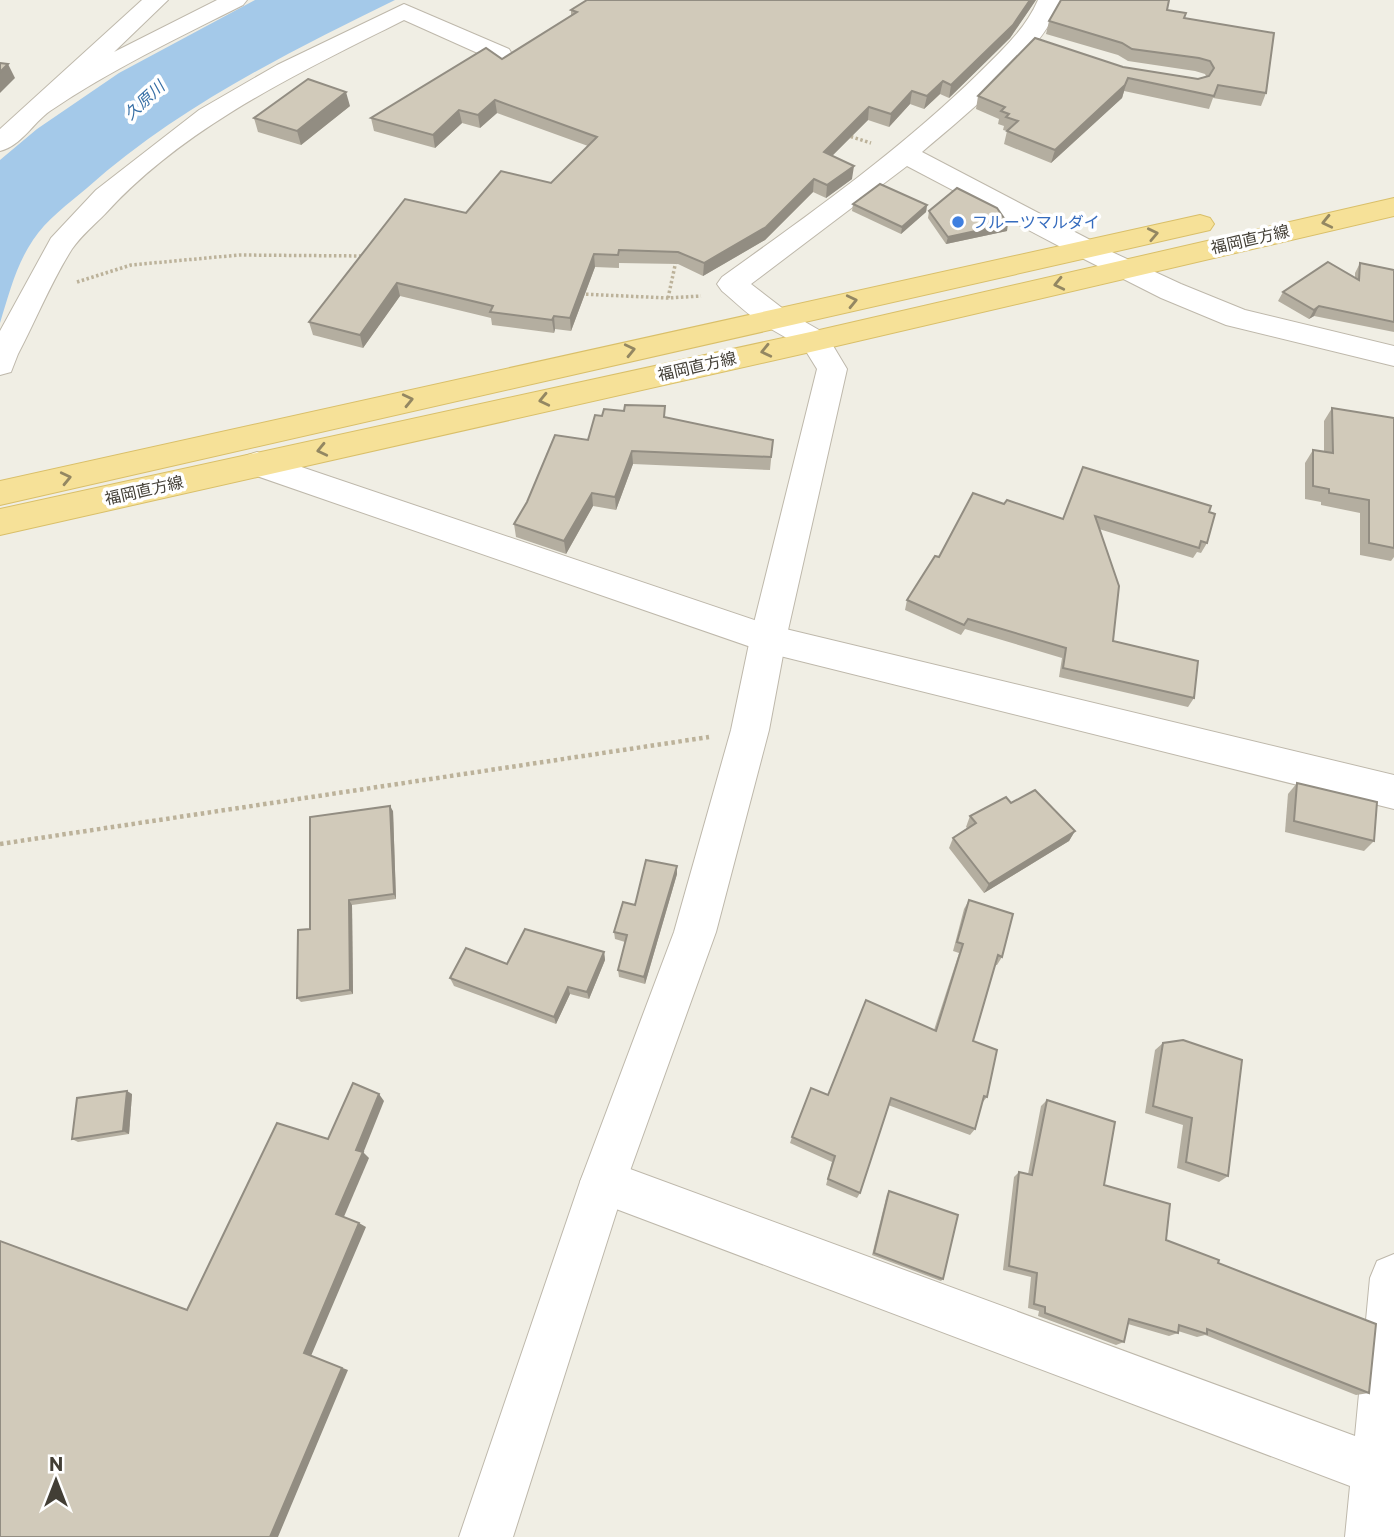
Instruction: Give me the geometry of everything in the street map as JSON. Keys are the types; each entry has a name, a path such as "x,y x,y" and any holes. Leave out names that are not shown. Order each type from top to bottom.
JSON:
{"main road":[{"name":"福岡直方線","path":"1260,211 1394,183"},
{"name":"福岡直方線","path":"0,522 815,341 1394,208"},
{"name":"福岡直方線","path":"0,494 1220,220"}],"street":[{"path":"0,143 156,0"},
{"path":"41,106 126,55 236,0"},
{"path":"486,1537 603,1182 695,932 750,730 768,639 832,369 815,341 775,318 732,284 907,155 1037,43 1042,22 1042,2"},
{"path":"0,365 61,244 106,196 208,115 394,5 499,54"},
{"path":"907,155 1171,291 1237,318 1394,356"},
{"path":"257,464 768,639 1394,792"},
{"path":"603,1182 1377,1471"},
{"path":"1372,1537 1394,1278"}],"path":[{"path":"837,132 907,155"},
{"path":"668,298 679,250"},
{"path":"33,297 131,265 239,255 365,256"},
{"path":"580,294 695,298 732,284"},
{"path":"0,844 750,730"}],"water":[{"name":"久原川","path":"255,0 395,0 274,61 196,107 122,159 58,212 38,233 17,270 0,323 0,160 37,129 119,73"}],"building":[{"path":"587,0 1030,0 1013,25 951,85 943,81 927,96 912,91 891,114 869,107 824,152 854,166 827,185 814,179 766,227 704,263 678,252 619,250 618,255 594,254 570,318 554,316 552,320 490,312 493,306 397,283 360,335 309,322 405,199 466,213 501,171 551,183 597,137 495,100 478,115 459,110 433,135 371,118 486,48 502,59 577,12 571,10"},
{"path":"1061,0 1169,0 1167,10 1186,13 1184,18 1274,33 1266,93 1218,85 1214,96 1128,78 1125,85 1055,150 1007,131 1018,121 1006,117 1009,114 1001,111 1005,107 978,96 1035,38 1123,67 1198,79 1209,76 1214,68 1210,61 1132,49 1122,43 1049,21"},
{"path":"0,63 8,64 0,72"},
{"path":"308,79 346,92 297,131 254,118"},
{"path":"880,184 927,205 902,227 853,204"},
{"path":"957,188 997,208 1008,224 948,237 929,211"},
{"path":"1328,262 1359,280 1360,263 1394,270 1394,322 1319,306 1314,310 1283,292"},
{"path":"625,405 665,406 664,417 773,440 771,457 632,451 615,497 592,493 564,541 514,524 527,502 555,435 588,440 595,415 602,416 604,409 624,411"},
{"path":"1332,408 1394,418 1394,548 1369,543 1369,500 1329,493 1329,489 1313,486 1313,450 1333,453"},
{"path":"1083,467 1211,506 1209,512 1215,514 1207,543 1201,541 1199,548 1095,516 1119,586 1113,641 1198,661 1194,698 1063,668 1066,648 968,619 964,625 907,600 935,556 939,557 973,493 1004,504 1007,500 1063,519"},
{"path":"1297,783 1377,802 1374,841 1294,821"},
{"path":"1035,790 1075,831 989,884 953,838 976,823 970,816 1006,797 1011,803"},
{"path":"390,806 394,894 349,900 350,990 297,998 298,930 310,929 310,817"},
{"path":"646,860 677,866 644,977 618,970 627,935 614,932 623,902 635,905"},
{"path":"969,900 1013,914 1002,957 998,955 973,1041 997,1050 987,1097 984,1096 975,1129 891,1098 860,1193 828,1179 835,1156 792,1137 811,1088 828,1095 866,1000 936,1031 963,944 957,942"},
{"path":"525,929 604,952 587,992 568,987 554,1017 450,978 466,948 507,964"},
{"path":"1183,1040 1242,1060 1228,1176 1186,1162 1192,1118 1153,1106 1163,1043"},
{"path":"353,1083 379,1094 356,1150 363,1152 336,1214 359,1223 304,1353 342,1368 270,1537 0,1537 0,1241 187,1310 277,1123 328,1139"},
{"path":"127,1091 123,1131 72,1139 77,1098"},
{"path":"1047,1100 1115,1122 1104,1185 1170,1204 1166,1240 1376,1324 1369,1393 1207,1329 1207,1334 1179,1325 1178,1333 1129,1319 1124,1342 1045,1313 1045,1307 1034,1304 1037,1273 1009,1266 1019,1172 1032,1175"},
{"path":"889,1191 958,1215 943,1279 874,1253"}],"place":[{"name":"フルーツマルダイ","path":"958,222"}]}
